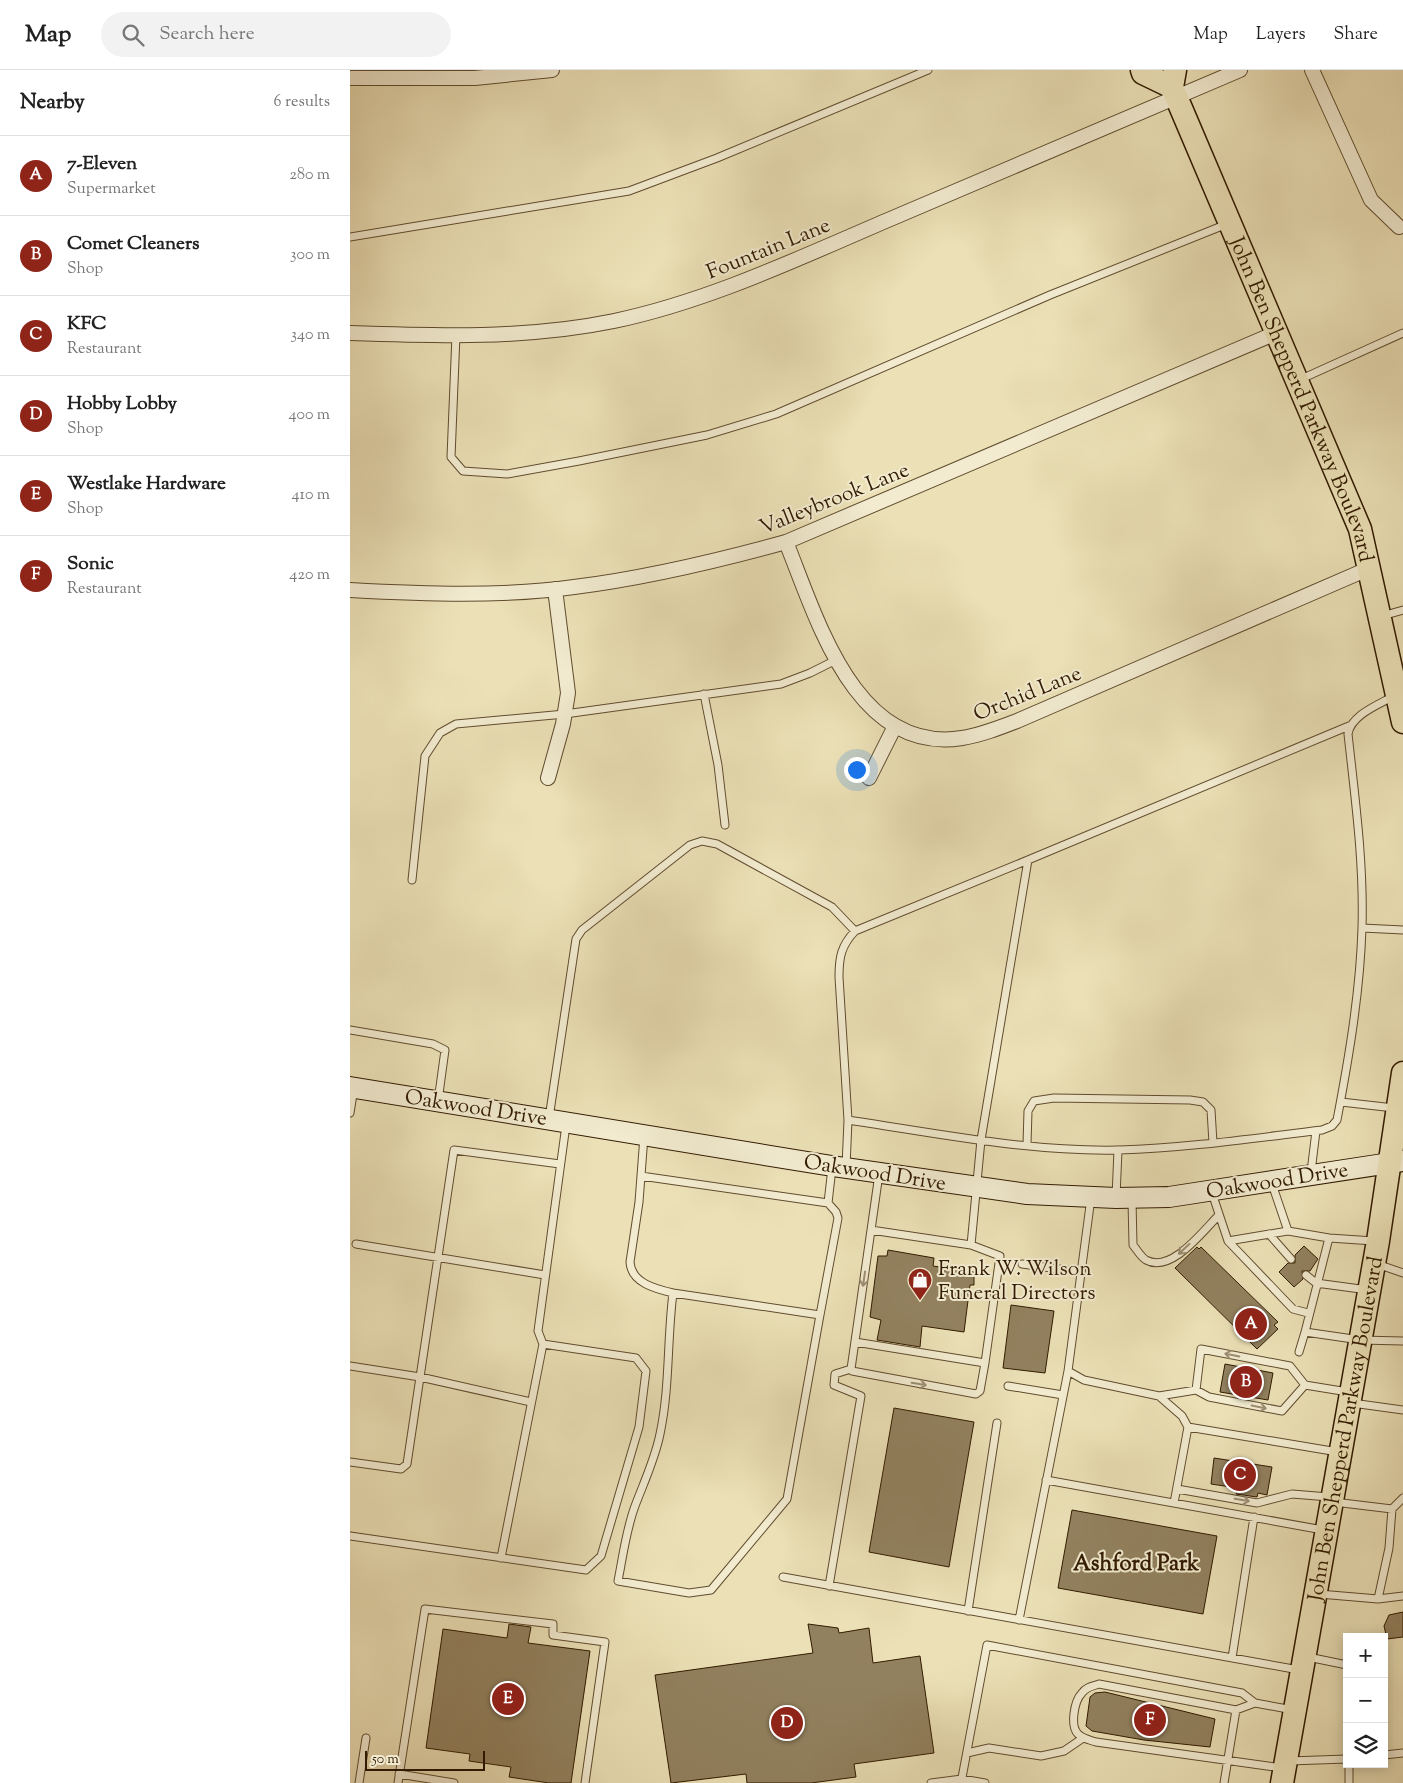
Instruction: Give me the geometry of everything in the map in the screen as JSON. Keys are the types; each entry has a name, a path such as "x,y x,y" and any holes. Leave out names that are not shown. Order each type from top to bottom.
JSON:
{"main road":[{"path":"1142,70 1143,73 1174,85"},
{"name":"John Ben Shepperd Parkway Boulevard","path":"1174,85 1229,223 1360,529 1400,693 1403,722"},
{"name":"John Ben Shepperd Parkway Boulevard","path":"1284,1771 1293,1710 1369,1290 1396,1162 1397,1108 1403,1073"}],"street":[{"path":"350,78 475,78 552,70"},
{"name":"Fountain Lane","path":"350,333 513,334 581,327 640,315 684,302 796,260 1174,85 1240,70"},
{"path":"1312,70 1371,200 1399,227"},
{"name":"Valleybrook Lane","path":"350,590 488,593 555,589 644,576 786,542 1276,333"},
{"name":"Orchid Lane","path":"786,542 836,660 868,706 895,726 922,736 942,739 983,734 1017,721 1370,568"},
{"path":"548,778 565,714 568,693 555,589"},
{"path":"869,778 895,726"},
{"name":"Oakwood Drive","path":"352,1088 880,1173 1027,1194 1124,1198 1169,1197 1396,1162"}],"lane":[{"path":"350,237 629,191 717,158 928,70"},
{"path":"456,335 451,457 464,471 507,474 707,435 776,414 1050,295 1229,223"},
{"path":"1296,381 1403,333"},
{"path":"1380,616 1403,610"},
{"path":"412,880 425,756 440,733 456,724 565,714 781,684 810,673 836,660"},
{"path":"828,1203 839,1166 848,1120 839,957 845,942 855,932 1349,726 1363,714 1400,693"},
{"path":"704,694 718,765 725,825"},
{"path":"848,1120 981,1140 1118,1150 1213,1143 1316,1131 1332,1126 1337,1120 1341,1102 1355,1015 1362,928 1357,807 1348,734 1349,726"},
{"path":"501,1558 543,1344 538,1331 560,1164 558,1120 576,939 582,930 690,845 702,841 717,844 832,907 855,932"},
{"path":"971,1245 981,1140 1028,860"},
{"path":"1362,928 1403,930"},
{"path":"350,1030 433,1044 445,1050 438,1101"},
{"path":"350,1113 352,1088"},
{"path":"1027,1144 1028,1111 1034,1101 1054,1098 1190,1100 1203,1102 1211,1110 1213,1143"},
{"path":"1341,1102 1397,1108"},
{"path":"1311,1175 1316,1131"},
{"path":"644,1134 630,1270 642,1282 673,1293 820,1315"},
{"path":"350,1462 401,1469 407,1464 454,1150 560,1164"},
{"path":"1118,1150 1132,1245 1146,1260 1160,1264 1174,1258 1219,1215"},
{"path":"851,1369 880,1173"},
{"path":"641,1176 828,1203 836,1212 838,1218 787,1499 711,1590 689,1593 618,1580 629,1526 655,1458 660,1433 667,1395 670,1346 668,1332 673,1293"},
{"path":"1271,1181 1288,1231"},
{"path":"1212,1190 1228,1241 1293,1309 1308,1313"},
{"path":"1019,1620 1068,1371 1091,1197"},
{"path":"851,1369 854,1373 976,1394 980,1391 985,1363 1000,1258 997,1253 971,1245 871,1230"},
{"path":"1228,1241 1288,1231 1329,1238 1378,1242"},
{"path":"1269,1234 1291,1259"},
{"path":"1299,1352 1329,1238"},
{"path":"356,1244 545,1275"},
{"path":"1022,1264 1081,1272"},
{"path":"1374,1264 1403,1273"},
{"path":"1306,1275 1316,1283 1369,1290"},
{"path":"1305,1332 1360,1340 1403,1341"},
{"path":"855,1342 985,1363"},
{"path":"350,1536 586,1570 601,1556 639,1427 646,1371 636,1358 543,1344"},
{"path":"1196,1390 1202,1349 1290,1366 1305,1385 1403,1410"},
{"path":"350,1366 420,1377 531,1402"},
{"path":"829,1586 861,1396 834,1385 835,1374 851,1369"},
{"path":"1068,1371 1084,1380 1159,1396 1196,1390 1209,1397 1282,1411 1305,1385"},
{"path":"1008,1386 1063,1395"},
{"path":"1159,1396 1182,1416 1188,1427 1174,1503"},
{"path":"968,1611 997,1423"},
{"path":"1188,1427 1340,1453"},
{"path":"1046,1480 1326,1530"},
{"path":"1177,1489 1257,1503 1292,1494 1392,1509"},
{"path":"1378,1599 1389,1548 1392,1509 1403,1498"},
{"path":"1232,1658 1254,1518"},
{"path":"783,1577 1232,1658 1343,1665"},
{"path":"1315,1593 1378,1599 1403,1596"},
{"path":"398,1783 425,1609 553,1624 554,1635 605,1642 585,1783"},
{"path":"961,1781 987,1645 1242,1693 1255,1703 1293,1710"},
{"path":"1255,1703 1236,1710 1100,1684 1091,1686 1078,1697 1073,1725 1076,1733 1083,1738 1096,1742 1284,1771 1343,1760"},
{"path":"1224,1783 1236,1710"},
{"path":"358,1783 366,1738"},
{"path":"967,1753 989,1748 1042,1756 1064,1751 1083,1738"},
{"path":"1388,1755 1403,1753"},
{"path":"1349,1768 1349,1783"},
{"path":"399,1774 454,1783"},
{"path":"931,1783 961,1781 985,1783"}],"building":[{"path":"1304,1246 1318,1259 1310,1271 1302,1271 1303,1279 1294,1287 1279,1272 1288,1263 1295,1263 1295,1255"},
{"path":"1197,1247 1199,1249 1201,1247 1278,1322 1274,1325 1278,1329 1257,1349 1175,1268"},
{"name":"Frank W. Wilson Funeral Directors","path":"888,1250 934,1258 933,1266 974,1272 974,1285 970,1285 964,1332 922,1326 920,1347 877,1340 881,1320 870,1317 878,1256 887,1256"},
{"path":"1011,1305 1054,1311 1045,1373 1003,1368"},
{"path":"1225,1364 1273,1373 1268,1400 1220,1392"},
{"path":"894,1408 974,1422 949,1567 869,1552"},
{"path":"1214,1458 1272,1467 1267,1495 1258,1493 1257,1497 1236,1494 1238,1488 1211,1484"},
{"path":"1072,1510 1217,1536 1203,1614 1058,1588"},
{"path":"1403,1612 1403,1637 1388,1639 1388,1633 1386,1633 1384,1626 1389,1615"},
{"path":"509,1624 531,1627 528,1643 590,1651 571,1783 549,1783 509,1777 511,1767 469,1761 470,1754 426,1748 443,1629 507,1638"},
{"path":"808,1624 838,1628 839,1633 869,1628 873,1663 920,1656 934,1753 854,1764 856,1777 811,1783 747,1783 746,1774 671,1783 655,1675 813,1653"},
{"path":"1105,1692 1215,1719 1210,1747 1144,1740 1092,1731 1086,1726 1090,1697 1095,1693"}],"place":[{"name":"Frank W. Wilson Funeral Directors","path":"920,1301"},
{"name":"7-Eleven","path":"1251,1324"},
{"name":"Comet Cleaners","path":"1246,1382"},
{"name":"KFC","path":"1240,1475"},
{"name":"Westlake Hardware","path":"508,1699"},
{"name":"Sonic","path":"1150,1720"},
{"name":"Hobby Lobby","path":"787,1723"}],"district":[{"name":"Ashford Park","path":"1136,1562"}]}
